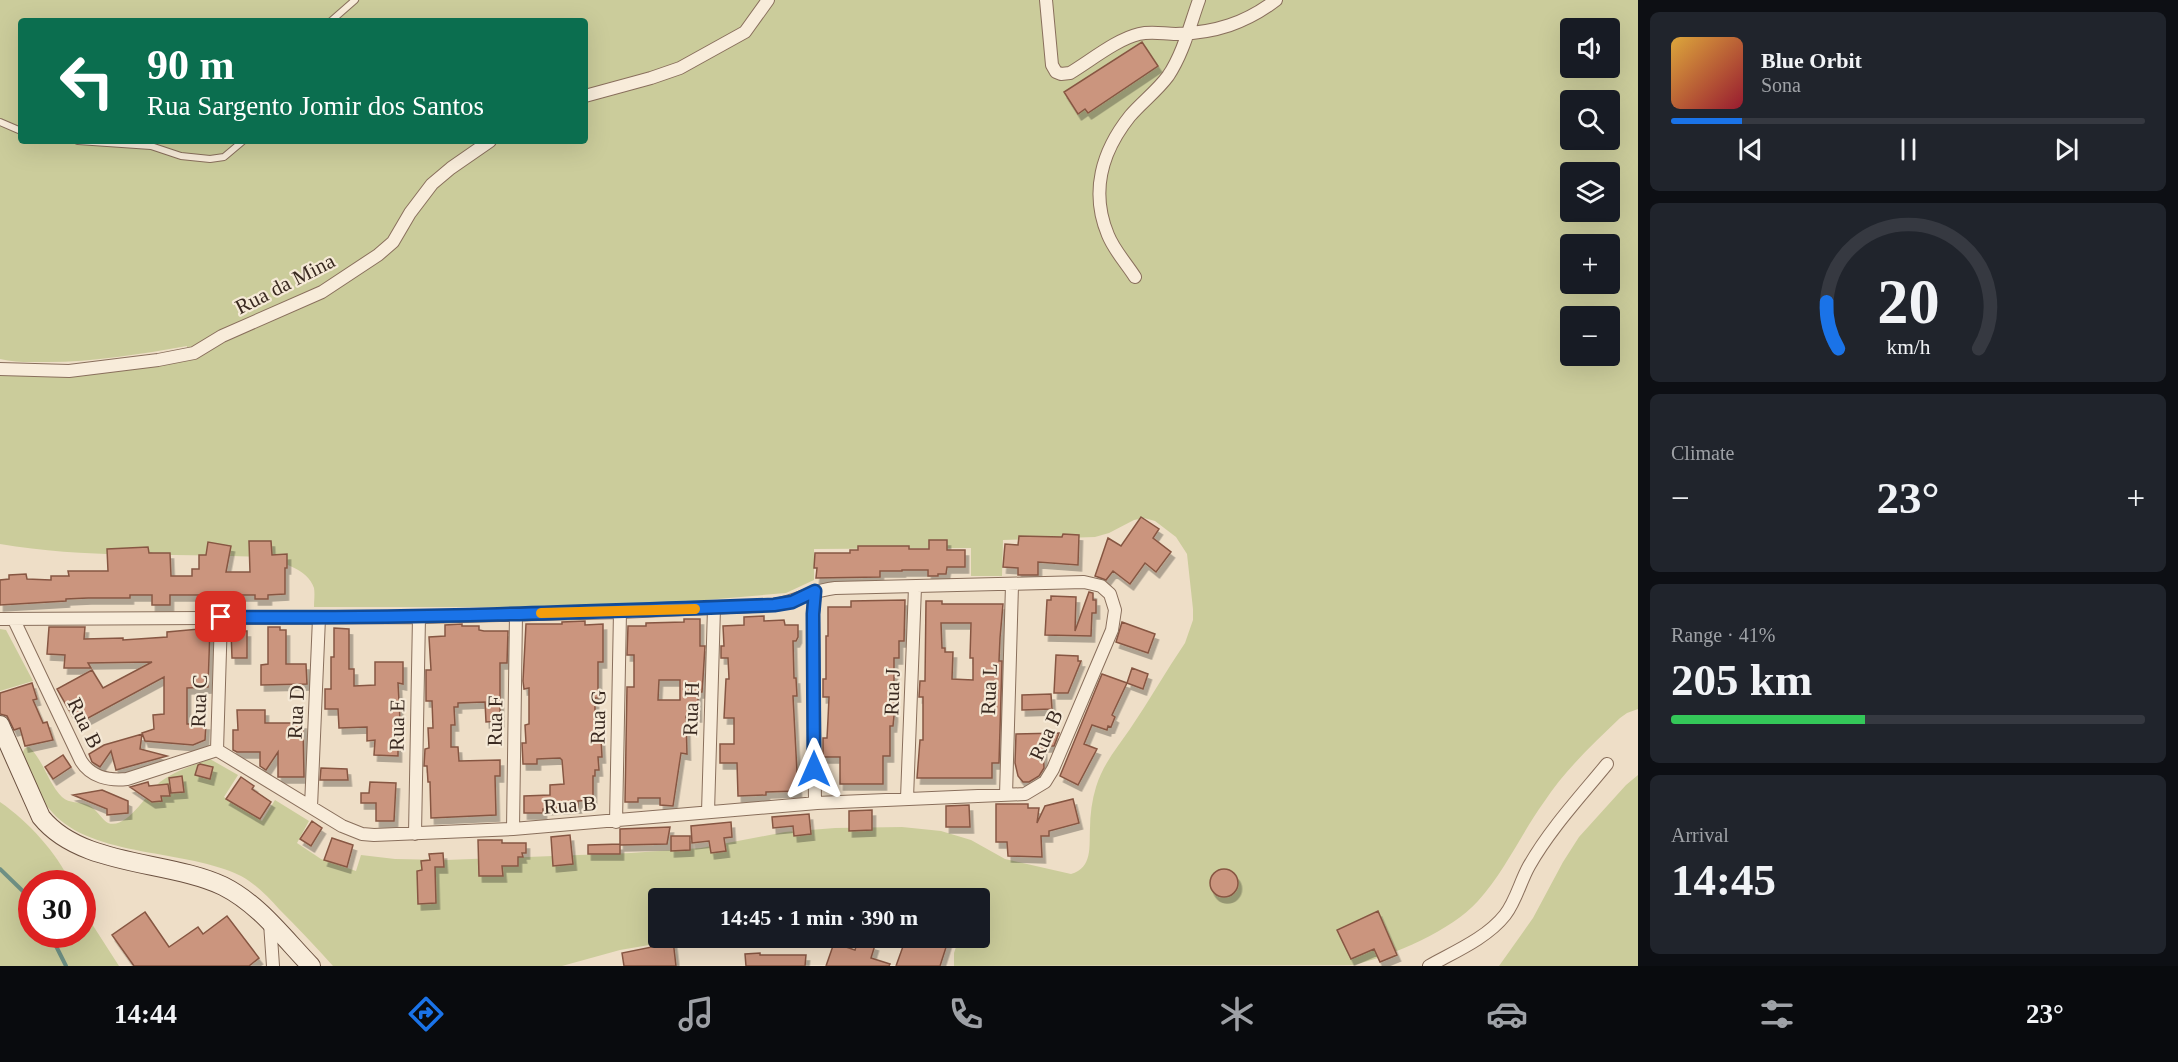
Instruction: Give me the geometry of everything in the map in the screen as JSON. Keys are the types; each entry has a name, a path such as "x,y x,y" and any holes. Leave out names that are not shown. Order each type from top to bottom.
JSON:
{"street":[{"path":"588,95 680,69 745,32 768,0"},
{"path":"1046,0 1052,65 1056,72 1062,74 1070,73 1130,37 1149,32 1186,34 1240,22 1257,14 1276,0"},
{"path":"1135,276 1115,248 1102,219 1099,194 1100,174 1108,150 1122,127 1168,76 1181,49 1199,0"},
{"name":"Rua da Mina","path":"0,369 69,370 158,360 194,353 222,336 322,292 378,255 393,242 410,213 432,184 486,144"},
{"name":"Rua B","path":"14,620 81,761 94,774 106,779 127,779 217,750 342,826 362,834 415,834 616,822 815,803 1031,792 1045,782 1053,769 1112,630 1115,610 1110,594 1101,586 1084,582 1012,585"},
{"path":"0,619 319,618 620,612 783,604 815,591 835,588 1012,585"},
{"name":"Rua L","path":"1006,795 1012,585"},
{"name":"Rua J","path":"908,798 915,587"},
{"path":"815,591 813,614 815,803"},
{"name":"Rua H","path":"708,812 714,608"},
{"name":"Rua G","path":"616,822 620,612"},
{"name":"Rua F","path":"513,829 516,614"},
{"name":"Rua E","path":"415,834 419,616"},
{"name":"Rua C","path":"217,750 221,617"},
{"name":"Rua D","path":"311,807 319,618"},
{"path":"0,725 41,817 60,835 79,845 220,885 253,904 310,966"},
{"path":"1429,966 1466,946 1504,916 1513,903 1528,867 1607,764"},
{"path":"270,922 273,966"}],"lane":[{"path":"334,18 355,0"},
{"path":"0,122 18,130"},
{"path":"122,144 151,146 181,156 210,159 224,157 239,144"}],"green space":[{"path":"0,0 1638,0 1638,709 1620,718 1561,779 1488,889 1467,912 1437,932 1404,948 1354,965 954,966 956,948 990,948 990,888 648,888 648,945 620,950 562,966 333,966 266,895 241,876 195,861 115,845 91,838 69,827 52,812 38,793 21,756 25,748 29,747 34,753 62,797 68,801 88,805 106,822 115,824 129,816 160,782 178,771 210,759 238,775 224,797 262,821 275,800 309,821 297,843 321,859 356,871 361,855 395,859 446,860 631,853 701,848 785,832 835,828 902,827 941,831 971,840 1005,859 1071,874 1083,867 1086,862 1092,802 1102,771 1185,643 1193,620 1187,554 1176,537 1155,521 1144,518 1095,537 1003,540 1002,576 971,576 971,548 814,549 814,580 786,593 659,604 555,607 314,607 314,588 306,575 285,564 263,557 98,554 0,544 0,375 67,376 188,358 187,346 82,361 24,362 0,359"},
{"path":"0,629 6,630 33,681 0,691"},
{"path":"1638,775 1638,966 1499,966 1533,918 1579,837"},
{"path":"0,802 41,838 64,870 18,870 18,948 96,948 96,930 119,966 0,966"}],"building":[{"path":"1142,42 1158,66 1088,113 1085,109 1078,114 1064,92"},
{"path":"1141,517 1159,529 1153,538 1171,552 1156,572 1145,563 1130,584 1113,571 1106,580 1095,576 1108,538 1121,546"},
{"path":"1063,534 1079,535 1078,565 1038,562 1038,575 1018,575 1018,568 1003,567 1005,544 1018,545 1019,536 1062,537"},
{"path":"929,540 947,540 947,550 965,550 965,567 947,567 946,574 938,574 938,576 928,576 928,570 902,570 880,571 880,577 816,578 815,553 850,553 850,550 858,550 858,546 909,546 909,549 929,549"},
{"path":"249,541 271,541 272,555 287,554 285,594 268,595 268,599 255,599 255,595 170,595 170,605 152,605 152,595 130,595 130,598 66,599 66,601 0,605 0,580 9,579 9,575 26,574 27,579 51,580 51,576 69,576 68,571 108,571 107,549 148,547 149,553 170,553 171,576 192,576 192,569 199,569 199,555 206,555 208,542 231,546 226,572 250,572"},
{"path":"1089,592 1093,593 1093,600 1096,600 1096,613 1092,613 1091,636 1045,635 1047,600 1051,600 1051,596 1076,597 1075,631"},
{"path":"905,600 904,641 899,641 899,658 894,658 894,716 893,726 890,726 890,756 883,756 883,784 840,784 840,757 823,757 823,738 827,738 829,697 823,697 823,679 826,679 828,607 851,607 851,601"},
{"path":"926,601 942,601 942,604 1003,604 999,661 1002,661 999,763 992,763 992,778 917,778 920,740 923,740 923,697 919,697 920,681 925,681","holes":["941,623 971,623 970,658 973,658 973,680 952,679 953,652 945,652 945,648 942,648"]},
{"path":"764,616 764,621 784,620 785,625 798,625 798,637 796,641 793,641 797,696 793,696 798,791 738,796 737,763 720,763 720,744 734,744 734,718 724,718 726,679 729,679 728,658 721,658 721,646 724,646 723,626 744,625 744,617"},
{"path":"684,619 700,619 700,646 705,646 702,692 698,692 698,716 686,716 687,754 681,753 673,806 660,805 660,798 638,798 638,802 625,802 627,687 634,687 634,655 627,655 628,626 684,622","holes":["659,680 680,680 680,700 658,700"]},
{"path":"585,621 585,625 603,624 603,662 598,662 598,698 595,698 595,738 601,738 602,757 598,757 599,770 595,770 595,776 593,776 593,800 578,801 578,807 543,809 543,813 524,813 524,796 550,795 550,785 564,784 560,758 537,759 537,764 523,764 522,743 526,743 525,725 529,724 529,688 524,689 523,681 526,624 562,624 562,622"},
{"path":"1122,622 1155,634 1148,653 1116,642"},
{"path":"462,624 462,626 479,626 479,630 484,631 508,631 507,663 500,663 500,721 486,722 485,702 458,703 458,707 454,707 455,725 451,725 451,747 458,747 459,761 500,760 500,776 495,776 496,815 431,818 430,782 428,782 427,766 424,766 425,749 429,748 428,728 433,728 432,701 426,701 426,670 431,670 429,637 445,636 445,625"},
{"path":"49,627 85,627 84,639 123,638 123,640 167,637 167,632 210,628 208,687 187,688 187,724 206,724 205,740 193,745 145,741 142,733 154,729 153,715 164,714 164,677 77,724 57,689 92,670 103,688 152,662 88,663 91,668 64,668 65,655 47,654"},
{"path":"268,627 280,627 280,630 286,630 286,664 306,664 307,684 261,685 261,665 268,664"},
{"path":"334,628 349,629 349,669 354,669 354,686 375,685 375,662 403,662 403,684 398,683 400,720 395,720 395,743 398,743 398,756 374,755 375,740 367,741 367,727 339,728 338,709 325,709 325,689 331,689"},
{"path":"231,631 247,631 247,658 232,658"},
{"path":"1056,655 1078,656 1078,661 1081,661 1068,693 1054,693"},
{"path":"1132,668 1148,674 1143,689 1127,683"},
{"path":"1102,674 1127,683 1112,715 1115,717 1111,727 1108,726 1107,730 1092,725 1084,744 1097,749 1078,785 1060,776"},
{"path":"32,683 37,699 33,700 43,723 47,722 53,740 25,746 20,728 14,730 7,716 0,714 0,693"},
{"path":"1051,694 1052,709 1022,710 1022,695"},
{"path":"237,710 265,710 265,723 303,723 304,777 278,777 278,752 266,770 260,766 260,752 233,750 233,730 238,730"},
{"path":"1059,733 1054,746 1043,746 1044,768 1039,776 1029,782 1023,782 1018,776 1015,763 1016,734"},
{"path":"142,734 140,749 167,756 116,770 111,751 100,767 92,762 89,754 104,745"},
{"path":"63,755 71,767 53,779 45,767"},
{"path":"200,764 213,767 210,779 195,775"},
{"path":"321,768 347,769 348,780 320,780"},
{"path":"182,776 184,792 171,793 169,778"},
{"path":"241,777 254,786 252,789 271,802 260,819 226,799"},
{"path":"148,782 149,786 168,784 170,796 161,796 162,801 152,802 130,787"},
{"path":"370,782 396,783 394,821 376,821 376,803 361,803 361,793 369,793"},
{"path":"102,790 128,801 128,813 107,815 107,809 73,795"},
{"path":"1073,799 1079,823 1049,831 1049,836 1041,836 1042,857 1008,856 1007,842 996,842 996,804 1028,804 1028,808 1039,808 1037,823 1045,806"},
{"path":"969,805 970,827 946,827 946,806"},
{"path":"872,810 872,830 849,831 849,811"},
{"path":"809,814 811,834 794,836 793,826 773,828 772,817"},
{"path":"312,821 322,828 311,846 300,839"},
{"path":"731,822 732,837 724,838 726,851 711,853 709,841 692,843 691,826"},
{"path":"670,827 667,844 620,845 620,854 588,854 588,845 620,844 620,829"},
{"path":"570,835 573,864 553,866 551,837"},
{"path":"671,836 690,836 690,850 671,851"},
{"path":"332,838 353,845 347,867 324,860"},
{"path":"478,840 526,843 526,853 522,853 523,857 518,857 518,866 502,866 503,876 479,876"},
{"path":"443,853 444,867 435,867 436,903 418,904 417,871 422,870 421,861 430,860 429,854"},
{"path":"1224,869 1234,873 1238,883 1234,893 1224,897 1214,893 1210,883 1214,873"},
{"path":"1378,911 1397,955 1380,962 1374,949 1351,959 1337,930"},
{"path":"145,912 169,947 198,927 203,934 227,916 259,958 249,966 134,966 112,935"},
{"path":"648,948 674,948 676,966 624,966 622,953"},
{"path":"832,948 855,950 856,948 874,948 871,958 890,964 889,966 826,966"},
{"path":"902,948 946,948 940,966 896,966"},
{"path":"760,953 760,955 806,955 805,966 746,966 745,954"}],"waterway":[{"path":"0,869 18,886"},
{"path":"57,948 66,966"}],"slow traffic":[{"path":"541,613 695,609"}],"route":[{"path":"221,617 399,617 620,612 774,605 792,602 815,591 813,614 814,769"}]}
